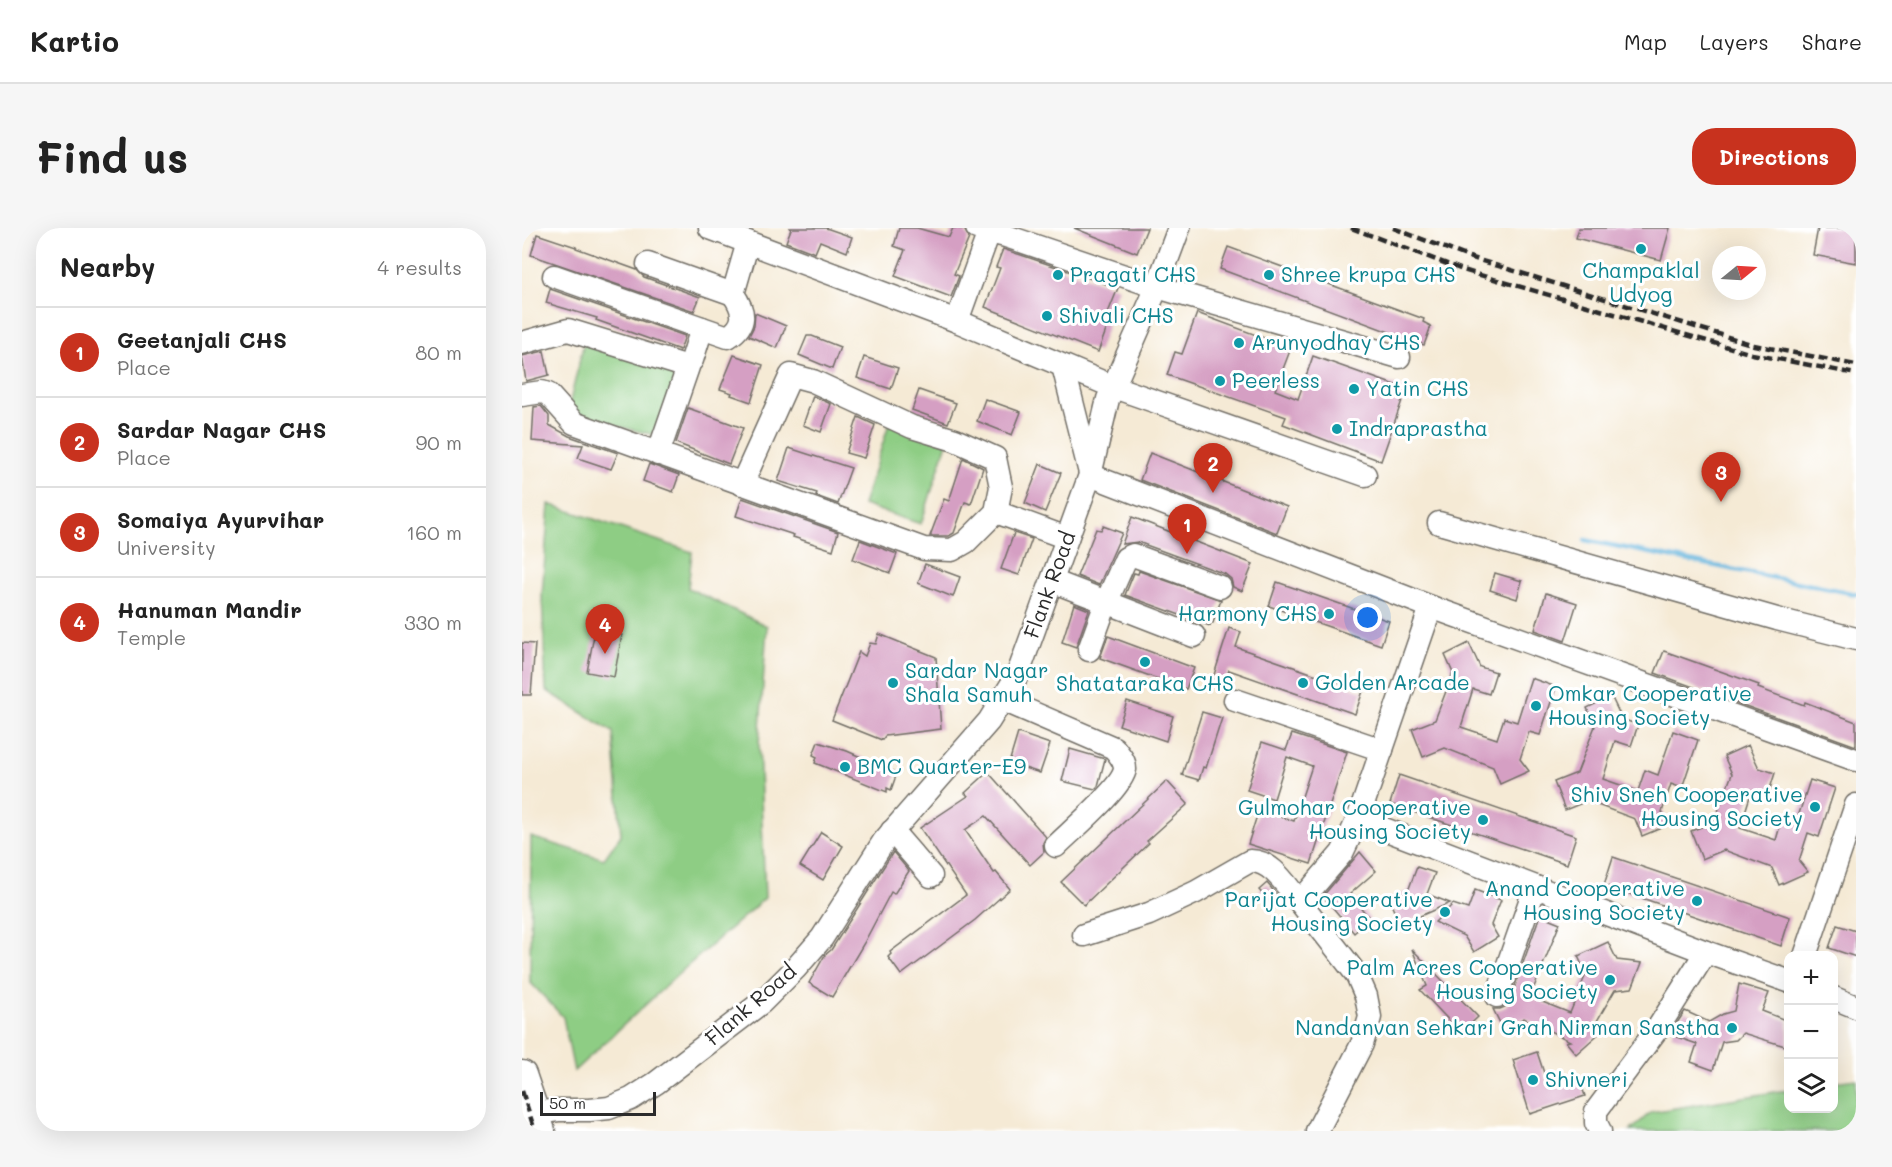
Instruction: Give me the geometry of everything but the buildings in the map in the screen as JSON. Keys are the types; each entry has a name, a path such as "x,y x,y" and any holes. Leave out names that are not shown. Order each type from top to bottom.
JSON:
{"main road":[{"path":"522,1077 533,1119"}],"street":[{"path":"711,228 957,321 1063,366 1111,393 1365,475"},
{"path":"957,321 983,230 1157,287 1399,357"},
{"name":"Flank Road","path":"533,1119 609,1108 631,1099 656,1083 762,1002 822,938 892,831 989,721 1018,674 1090,475 1111,393 1157,287 1175,238"},
{"path":"733,294 748,242"},
{"path":"554,276 728,337 737,332 742,320 742,307 733,294 648,264"},
{"path":"692,360 702,328"},
{"path":"522,343 568,330 688,367 658,454"},
{"path":"1063,366 1090,475 1431,607 1856,760"},
{"path":"522,395 542,392 548,394 574,423 658,454 742,484 924,549 952,550 966,542 996,512 1001,487 995,458 956,440 912,427 813,381 791,375 742,484"},
{"path":"1074,411 1111,393"},
{"path":"996,512 1067,538"},
{"path":"1439,523 1777,619 1856,639"},
{"path":"1089,650 1126,558 1133,555 1220,587"},
{"path":"1052,581 1194,636"},
{"path":"1300,902 1342,853 1358,819 1431,607"},
{"path":"1003,700 1114,748 1123,759 1125,769 1120,780 1097,807 1056,846"},
{"path":"1234,700 1382,750"},
{"path":"1807,951 1856,805"},
{"path":"1358,819 1784,980"},
{"path":"892,831 931,876"},
{"path":"1084,935 1149,914 1196,892 1250,861 1257,860 1269,867 1300,902 1357,975 1366,996 1370,1017 1362,1044 1317,1131"},
{"path":"1497,996 1536,887"},
{"path":"1600,1131 1596,1124 1596,1111 1658,1028 1706,952"},
{"path":"1838,1000 1856,1006"}],"green space":[{"path":"585,338 685,363 667,438 567,414"},
{"path":"889,424 947,443 921,524 863,505"},
{"path":"549,504 692,552 688,588 767,626 759,744 765,898 574,1071 563,1017 530,982 531,837 604,859 621,835 613,732 546,690 542,596"},
{"path":"1856,1079 1856,1131 1630,1131 1651,1112 1784,1091 1784,1113 1838,1113 1838,1081"}],"waterway":[{"path":"1585,540 1856,594"}],"railway":[{"path":"1351,228 1463,270 1752,354 1856,374"},
{"path":"1393,228 1466,256 1754,345 1856,365"},
{"path":"522,1091 535,1131"},
{"path":"522,1121 525,1131"}],"place":[{"name":"Champaklal Udyog","path":"1641,249"},
{"name":"Pragati CHS","path":"1058,275"},
{"name":"Shree krupa CHS","path":"1269,275"},
{"name":"Shivali CHS","path":"1047,316"},
{"name":"Arunyodhay CHS","path":"1239,343"},
{"name":"Peerless","path":"1220,381"},
{"name":"Yatin CHS","path":"1354,389"},
{"name":"Indraprastha","path":"1337,429"},
{"name":"Sardar Nagar CHS","path":"1213,493"},
{"name":"Somaiya Ayurvihar","path":"1721,502"},
{"name":"Geetanjali CHS","path":"1187,554"},
{"name":"Harmony CHS","path":"1329,614"},
{"name":"Hanuman Mandir","path":"605,654"},
{"name":"Shatataraka CHS","path":"1145,662"},
{"name":"Sardar Nagar Shala Samuh","path":"893,683"},
{"name":"Golden Arcade","path":"1303,683"},
{"name":"Omkar Cooperative Housing Society","path":"1536,706"},
{"name":"BMC Quarter-E9","path":"845,767"},
{"name":"Shiv Sneh Cooperative Housing Society","path":"1815,807"},
{"name":"Gulmohar Cooperative Housing Society","path":"1483,820"},
{"name":"Anand Cooperative Housing Society","path":"1697,901"},
{"name":"Parijat Cooperative Housing Society","path":"1445,912"},
{"name":"Palm Acres Cooperative Housing Society","path":"1610,980"},
{"name":"Nandanvan Sehkari Grah Nirman Sanstha","path":"1732,1028"},
{"name":"Shivneri","path":"1533,1080"}]}
